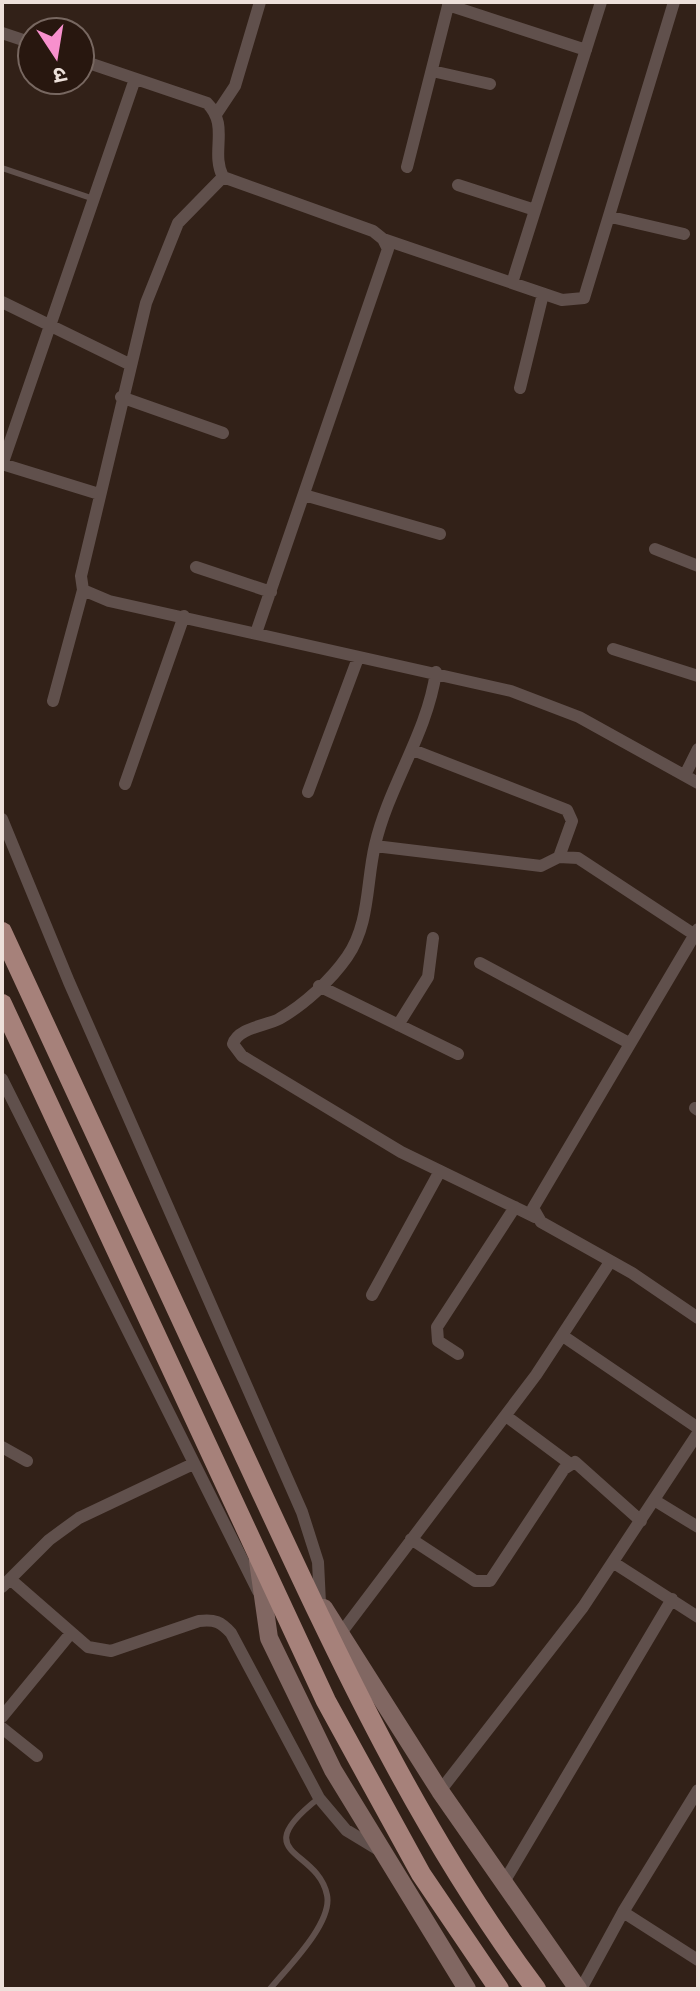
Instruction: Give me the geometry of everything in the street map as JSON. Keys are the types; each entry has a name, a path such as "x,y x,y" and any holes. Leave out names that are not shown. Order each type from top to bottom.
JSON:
{"highway":[{"path":"2,932 295,1566 410,1797 536,1989"},
{"path":"2,1004 326,1701 421,1874 499,1989"}],"main road":[{"path":"256,1545 269,1638 333,1770 379,1851 467,1989"},
{"path":"295,1566 440,1791 580,1989"}],"street":[{"path":"217,113 235,86 260,2"},
{"path":"512,283 601,2"},
{"path":"96,66 207,103 217,113 221,128 217,166 223,177 373,231 383,239 543,294 562,300 584,298 674,2"},
{"path":"407,167 449,4 586,50"},
{"path":"432,71 490,84"},
{"path":"99,494 2,464 135,79"},
{"path":"53,701 83,590 81,576 129,364 170,237 187,213 223,177"},
{"path":"458,185 535,210"},
{"path":"611,217 684,234"},
{"path":"256,633 386,261 388,249 383,239"},
{"path":"520,388 543,294"},
{"path":"2,302 129,364"},
{"path":"121,397 223,433"},
{"path":"304,495 440,534"},
{"path":"655,549 698,566"},
{"path":"196,567 271,592"},
{"path":"83,590 95,598 358,658 436,672 550,704 698,783"},
{"path":"125,784 184,616"},
{"path":"613,649 698,676"},
{"path":"308,792 358,658"},
{"path":"436,672 432,700 375,846 362,928 347,957 281,1018 235,1038 236,1051 351,1124 535,1217 698,1318"},
{"path":"685,775 698,749"},
{"path":"413,750 567,810 572,821 559,857"},
{"path":"2,819 69,982 302,1512 318,1562 320,1603"},
{"path":"375,846 541,866 559,857 578,858 696,932 535,1202 535,1217"},
{"path":"398,1025 428,977 433,938"},
{"path":"480,963 629,1043"},
{"path":"319,986 458,1054"},
{"path":"2,1079 261,1597"},
{"path":"372,1295 440,1171"},
{"path":"458,1354 438,1341 437,1327 515,1207"},
{"path":"341,1633 506,1416 563,1336 610,1262"},
{"path":"440,1791 536,1672 614,1563 698,1431 563,1336"},
{"path":"506,1416 569,1463 581,1464 641,1521"},
{"path":"2,1447 27,1461"},
{"path":"411,1539 475,1581 490,1581 569,1463"},
{"path":"193,1464 79,1518 49,1540 6,1583 88,1647 111,1651 199,1621 222,1623 231,1633 319,1798 346,1830 379,1851"},
{"path":"654,1500 698,1527"},
{"path":"614,1563 698,1617"},
{"path":"504,1882 672,1599"},
{"path":"2,1717 71,1633"},
{"path":"2,1728 37,1756"},
{"path":"580,1989 698,1790"},
{"path":"623,1912 698,1960"}],"lane":[{"path":"2,168 94,199"},
{"path":"270,1989 322,1923 327,1895 321,1881 290,1849 287,1834 292,1819 319,1798"}]}
